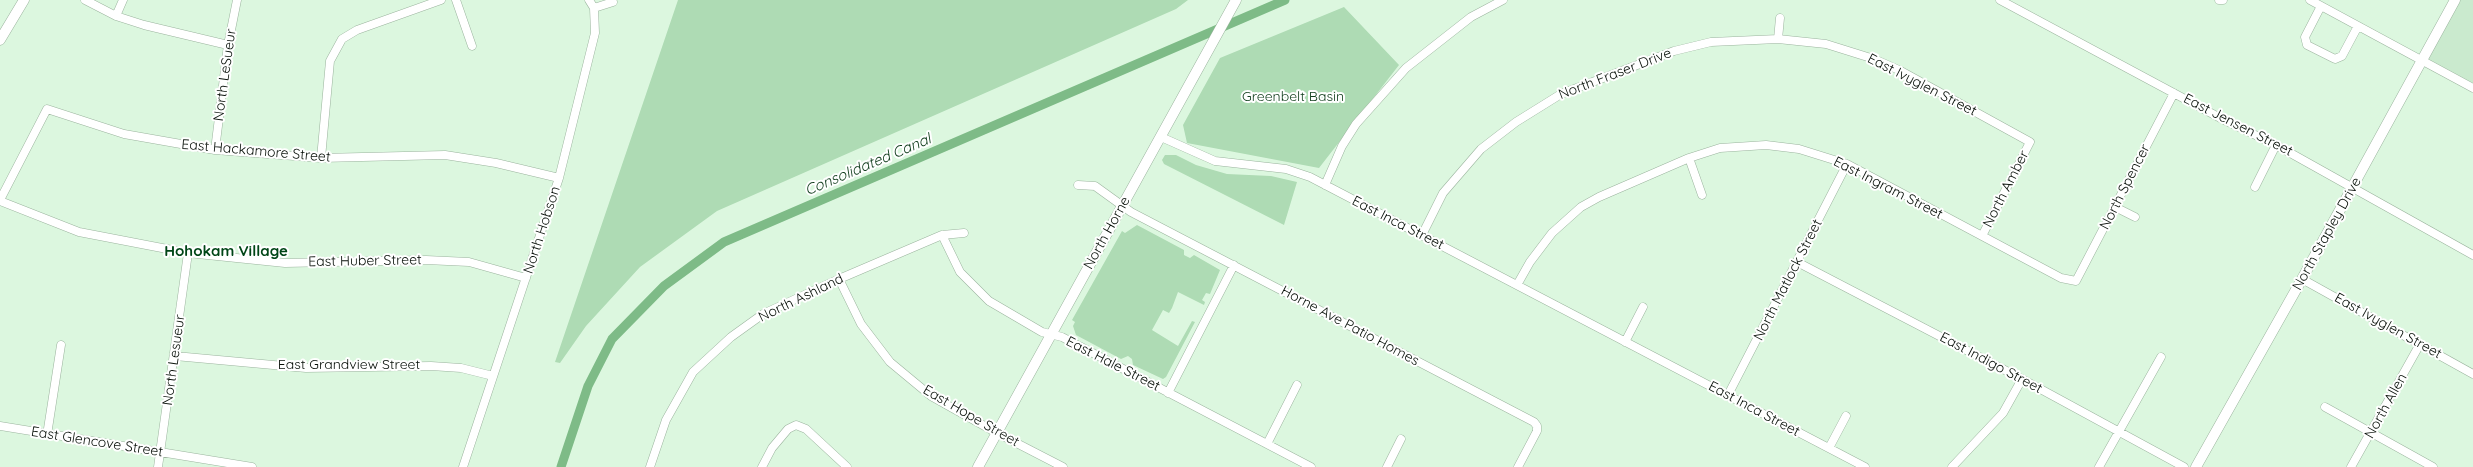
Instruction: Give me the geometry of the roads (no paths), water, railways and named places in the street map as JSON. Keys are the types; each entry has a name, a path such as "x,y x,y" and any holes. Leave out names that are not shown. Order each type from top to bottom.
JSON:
{"main road":[{"path":"0,40 24,0"},
{"name":"North Horne","path":"978,467 1236,0"},
{"name":"North Stapley Drive","path":"2196,467 2302,279 2455,0"}],"street":[{"path":"85,0 116,16 186,36 228,45"},
{"path":"116,16 123,0"},
{"name":"North LeSueur","path":"215,150 228,45 237,0"},
{"path":"321,158 330,61 342,39 357,30 441,0"},
{"path":"456,0 472,46"},
{"path":"589,0 594,8 613,2"},
{"path":"1325,185 1342,146 1356,124 1406,68 1471,17 1502,0"},
{"name":"East Jensen Street","path":"2000,0 2353,186 2473,255"},
{"path":"2219,0 2224,0"},
{"path":"2310,0 2473,88"},
{"path":"2321,6 2305,37 2307,45 2335,60 2342,56 2358,26"},
{"name":"North Hobson","path":"463,467 558,178 595,32 594,8"},
{"path":"1778,39 1780,18"},
{"name":"East Ivyglen Street","path":"1778,39 1826,44 1874,59 1899,70 2030,142"},
{"name":"North Fraser Drive","path":"1422,235 1444,193 1480,149 1516,122 1561,94 1674,51 1711,42 1778,39"},
{"name":"North Spencer","path":"2076,281 2174,93"},
{"name":"East Hackamore Street","path":"0,201 47,108 124,134 215,150 321,158 445,155 496,163 558,178"},
{"name":"East Inca Street","path":"1161,137 1215,161 1286,169 1300,173 1865,467"},
{"name":"North Amber","path":"1982,236 2030,142"},
{"name":"East Ingram Street","path":"1517,285 1543,244 1581,207 1616,188 1689,158 1720,148 1766,145 1799,149 1847,164 2061,278 2076,281"},
{"path":"2255,187 2276,145"},
{"path":"1689,158 1702,195"},
{"name":"North Matlock Street","path":"1728,395 1847,164"},
{"name":"Horne Ave Patio Homes","path":"1078,185 1095,186 1123,204 1131,212 1534,422 1537,426 1537,432 1518,467"},
{"name":"East Huber Street","path":"0,201 79,232 188,253 285,263 426,260 469,262 526,278"},
{"path":"2115,207 2136,217"},
{"name":"North Ashland","path":"650,467 666,420 693,372 731,337 764,314 839,279 942,235 964,233"},
{"name":"East Hale Street","path":"942,235 960,272 989,302 1042,332 1062,337 1311,467"},
{"name":"North Lesueur","path":"158,467 188,253"},
{"name":"East Indigo Street","path":"1797,262 2022,379 2184,467"},
{"path":"1168,393 1234,265"},
{"name":"East Hope Street","path":"839,279 861,324 890,362 931,396 996,433 1063,467"},
{"name":"East Ivyglen Street","path":"2302,279 2473,374"},
{"path":"1625,342 1643,307"},
{"name":"North Allen","path":"2351,467 2420,344"},
{"path":"47,435 61,345"},
{"name":"East Grandview Street","path":"175,356 306,368 431,366 461,368 493,376"},
{"path":"2099,467 2161,357"},
{"path":"1952,467 2003,413 2022,379"},
{"path":"1267,444 1297,385"},
{"path":"2325,407 2433,467"},
{"path":"1829,448 1846,416"},
{"path":"762,467 772,448 788,429 796,425 806,429 847,467"},
{"name":"East Glencove Street","path":"0,426 252,467"},
{"path":"1387,467 1401,439"}],"waterway":[{"name":"Consolidated Canal","path":"561,467 588,386 612,339 664,286 724,242 1285,0"}],"district":[{"name":"Hohokam Village","path":"226,251"}],"park label":[{"name":"Greenbelt Basin","path":"1293,97"}]}
